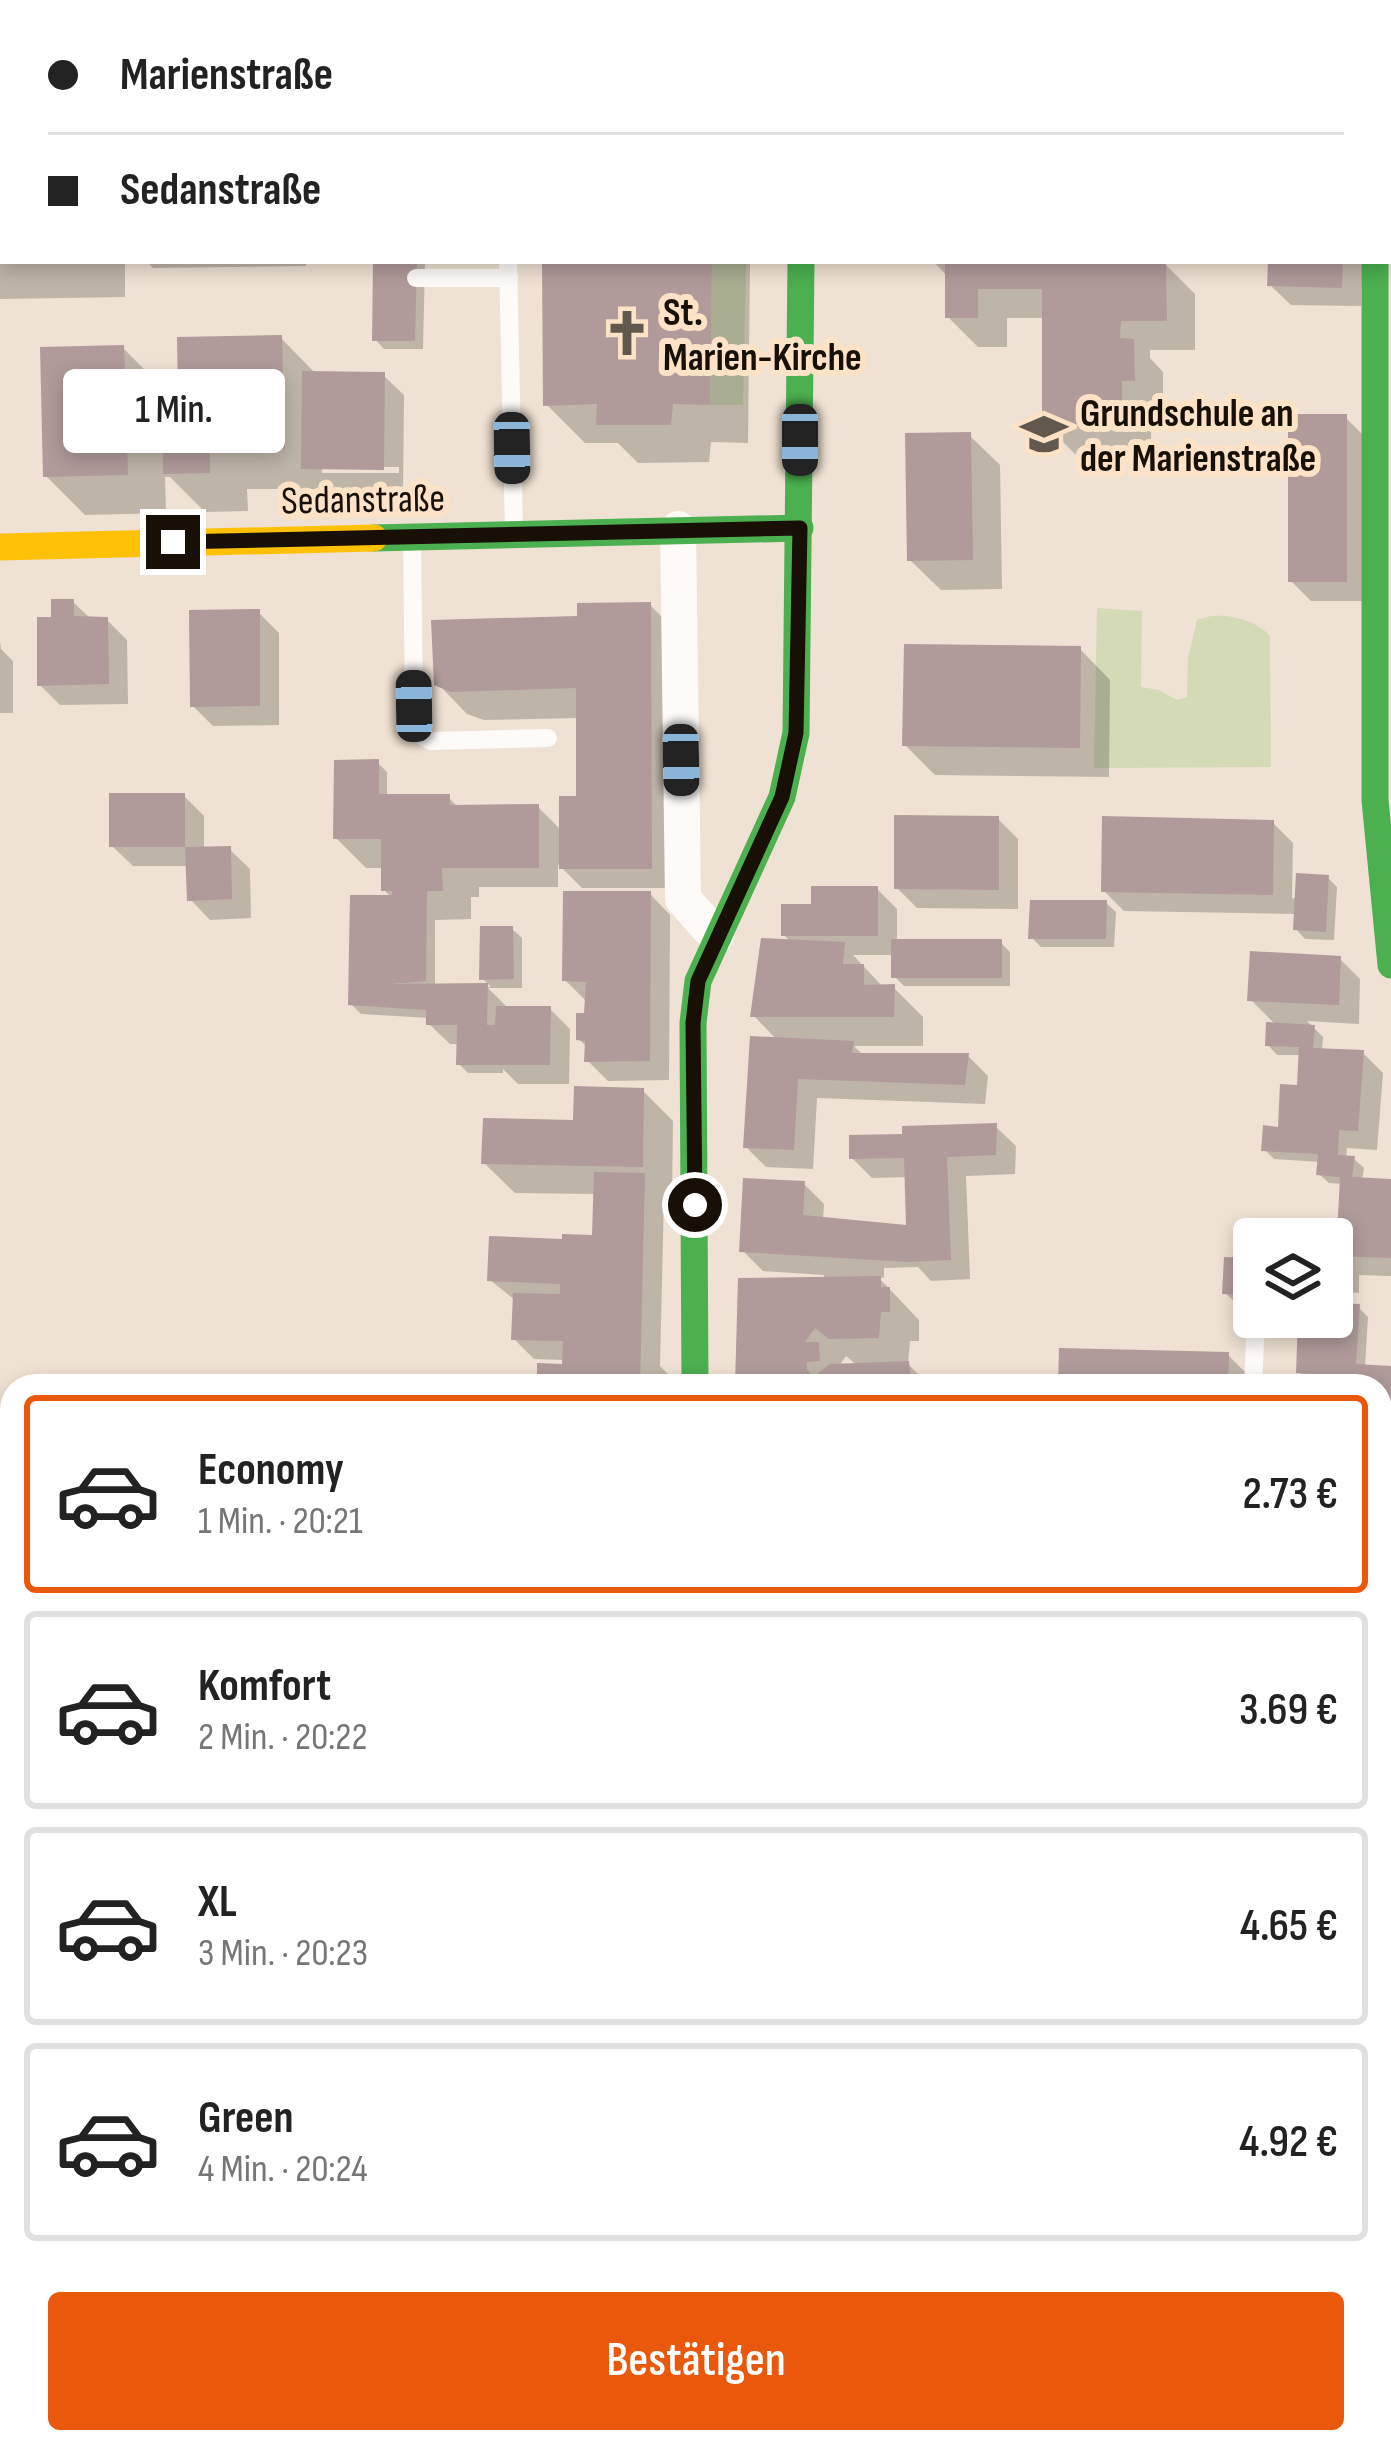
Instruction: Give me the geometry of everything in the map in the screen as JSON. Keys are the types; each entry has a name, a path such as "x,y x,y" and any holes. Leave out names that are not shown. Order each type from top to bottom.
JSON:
{"street":[{"path":"695,1374 693,1023 698,981 782,797 796,733 801,264"},
{"path":"1375,264 1376,800 1391,964"},
{"name":"Sedanstraße","path":"0,547 800,528"},
{"path":"678,529 683,899 716,936"}],"lane":[{"path":"416,278 508,269 514,533"},
{"path":"412,536 414,706 422,736 431,741 548,738"},
{"path":"1254,1374 1255,1338"}],"green space":[{"path":"712,264 746,264 743,405 710,405"},
{"path":"1097,608 1142,611 1141,687 1177,700 1187,697 1188,658 1197,620 1226,616 1246,620 1270,636 1271,767 1094,768"}],"building":[{"path":"373,264 417,264 415,341 372,341"},
{"name":"St. Marien-Kirche","path":"542,264 712,264 710,405 673,404 671,425 596,425 597,404 543,406"},
{"path":"945,264 1166,264 1167,321 1121,321 1120,338 1134,339 1135,381 1122,381 1122,426 1042,425 1042,289 978,289 978,318 945,318"},
{"path":"1268,264 1343,264 1342,288 1267,286"},
{"path":"282,335 285,449 210,451 210,473 163,474 163,438 127,439 128,475 43,477 40,347 124,345 126,397 178,396 177,337"},
{"path":"302,371 385,372 384,470 301,469"},
{"path":"1288,414 1347,414 1347,582 1288,582"},
{"path":"971,432 973,560 907,561 905,433"},
{"path":"51,599 74,599 74,616 108,617 109,684 37,686 37,617 51,617"},
{"path":"651,602 652,869 559,869 559,796 576,796 576,688 451,692 434,685 431,620 577,616 577,603"},
{"path":"260,609 260,706 190,707 189,610"},
{"path":"904,644 1081,646 1080,748 902,746"},
{"path":"379,759 379,794 450,794 450,805 539,804 539,868 442,868 443,891 427,891 426,981 390,984 488,983 487,1025 495,1025 496,1006 551,1006 550,1065 456,1065 457,1025 426,1025 426,1010 348,1005 350,895 392,895 392,891 381,891 381,839 333,839 334,760"},
{"path":"109,793 185,793 185,847 109,847"},
{"path":"894,815 999,816 999,890 894,889"},
{"path":"1102,816 1274,820 1273,895 1101,892"},
{"path":"231,846 232,899 187,901 185,847"},
{"path":"1296,873 1329,875 1326,932 1293,930"},
{"path":"811,886 878,886 878,936 781,936 781,904 811,904"},
{"path":"563,891 651,891 650,1061 584,1062 585,1041 576,1040 576,1013 584,1013 586,982 562,981"},
{"path":"1030,900 1107,900 1106,939 1028,939"},
{"path":"480,926 513,926 514,979 479,980"},
{"path":"761,938 845,942 843,964 864,964 864,985 895,984 894,1017 750,1017"},
{"path":"891,939 1002,939 1002,978 891,978"},
{"path":"1250,951 1341,956 1339,1005 1247,1001"},
{"path":"1266,1022 1315,1025 1313,1048 1364,1050 1358,1131 1339,1130 1338,1155 1355,1156 1352,1177 1391,1179 1391,1258 1353,1257 1353,1218 1338,1218 1340,1177 1316,1175 1318,1154 1261,1151 1263,1125 1278,1127 1280,1084 1297,1085 1299,1047 1265,1046"},
{"path":"750,1036 854,1041 852,1053 969,1053 965,1085 798,1079 794,1150 743,1148"},
{"path":"574,1086 644,1088 643,1167 481,1164 483,1118 573,1120"},
{"path":"997,1123 996,1155 947,1157 951,1260 908,1262 739,1252 743,1178 805,1181 803,1215 906,1225 904,1158 849,1159 849,1135 902,1134 902,1126"},
{"path":"594,1172 645,1173 640,1374 537,1374 537,1363 562,1364 563,1341 511,1340 513,1293 560,1294 560,1284 487,1281 489,1236 562,1239 562,1234 592,1235"},
{"path":"1224,1257 1233,1257 1233,1294 1222,1294"},
{"path":"881,1276 881,1287 890,1287 890,1312 881,1312 879,1338 829,1339 815,1328 805,1342 819,1342 820,1361 807,1362 811,1374 735,1374 738,1278"},
{"path":"1353,1304 1360,1304 1356,1364 1391,1366 1391,1374 1296,1373 1297,1338 1353,1338"},
{"path":"1059,1348 1229,1352 1228,1374 1058,1374"},
{"path":"909,1361 910,1374 817,1374 830,1364"}],"traffic: fast":[{"path":"695,1374 693,1023 698,981 782,797 796,733 801,264"},
{"path":"1375,264 1375,800 1391,965"},
{"path":"374,538 800,528"}],"traffic: slow":[{"path":"0,547 374,538"}],"place":[{"name":"St. Marien-Kirche","path":"627,333"},
{"name":"Grundschule an der Marienstraße","path":"1044,434"}],"route":[{"path":"173,542 800,528 796,733 782,797 698,981 693,1023 695,1205"}]}
